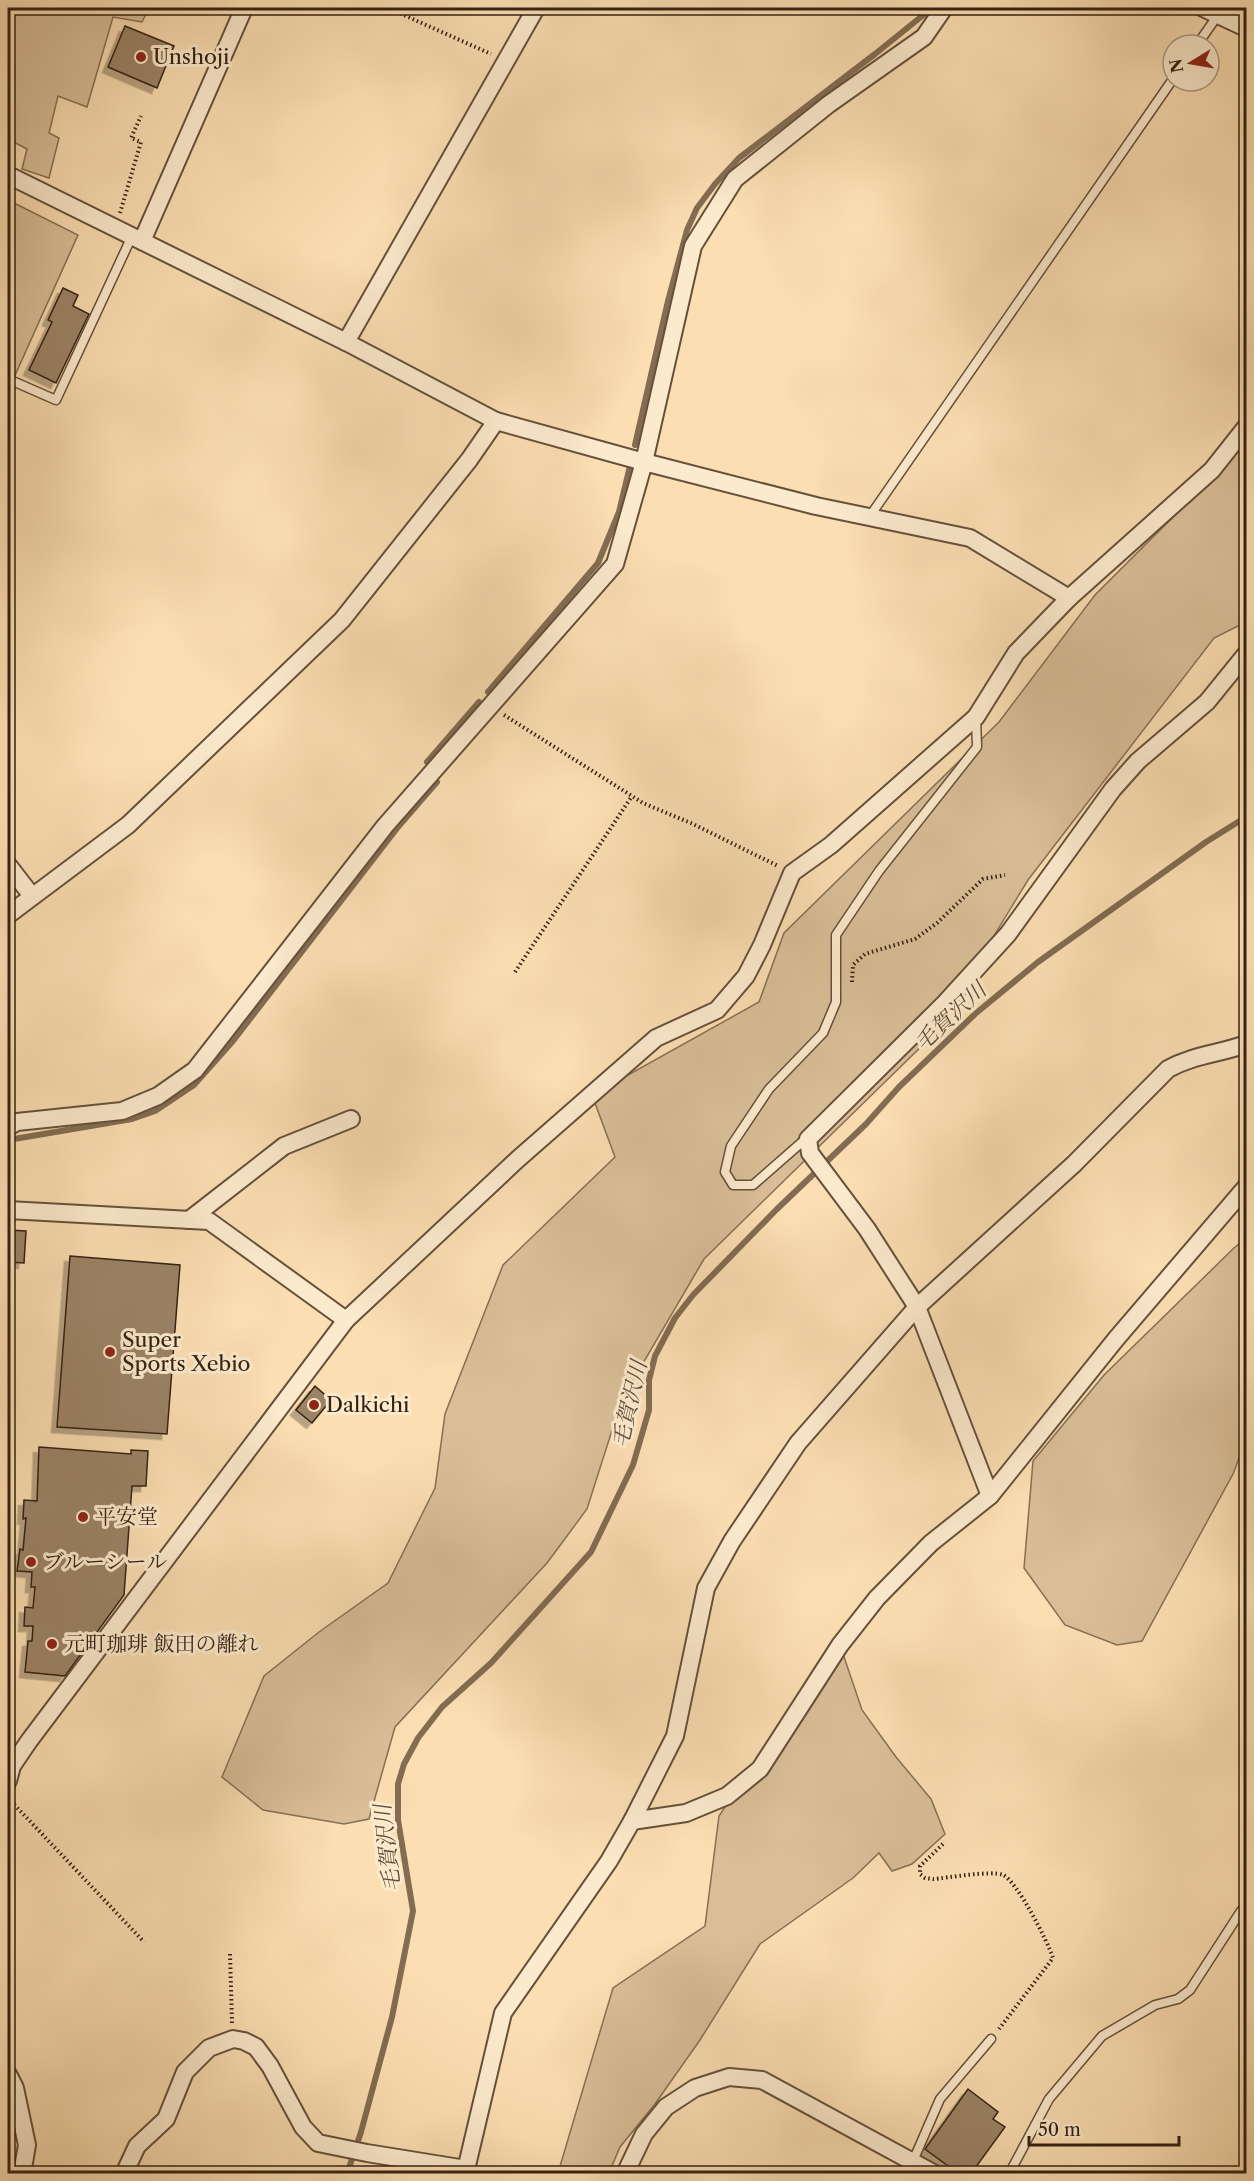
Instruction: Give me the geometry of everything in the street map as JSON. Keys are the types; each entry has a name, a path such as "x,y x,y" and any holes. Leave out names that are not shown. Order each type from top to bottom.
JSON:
{"street":[{"path":"137,238 244,8"},
{"path":"346,342 536,8"},
{"path":"8,1127 17,1122 122,1111 158,1096 195,1070 385,825 615,564 645,462 693,246 735,179 829,105 924,37 944,8"},
{"path":"1210,11 1246,28"},
{"path":"8,175 346,342 496,422 816,506 970,538 1069,598"},
{"path":"8,915 128,825 342,620 469,460 496,422"},
{"path":"8,1781 12,1766 29,1741 346,1320 518,1159 657,1038 717,1010 746,976 762,945 792,873 831,845 976,717 1016,653 1069,598 1212,470 1246,427"},
{"path":"990,1496 917,1307 867,1229 810,1153 808,1139 945,1004 1008,934 1113,789 1138,761 1208,702 1246,654"},
{"path":"8,865 32,896"},
{"path":"124,2174 137,2146 166,2119 185,2072 209,2048 232,2039 256,2047 270,2066 303,2127 318,2143 465,2171 503,2013 609,1860 632,1821 675,1736 706,1588 732,1541 798,1443 917,1307 1074,1164 1168,1069 1185,1060 1227,1051 1246,1044"},
{"path":"189,1220 284,1146 351,1119"},
{"path":"632,1821 686,1813 727,1796 760,1769 840,1645 877,1598 931,1543 990,1496 1116,1339 1246,1187"},
{"path":"8,1210 209,1221 346,1320"},
{"path":"8,2074 15,2088 27,2145 22,2174"},
{"path":"625,2174 644,2134 666,2107 695,2088 729,2077 762,2080 935,2174"}],"lane":[{"path":"1202,33 1210,11"},
{"path":"870,516 1163,93"},
{"path":"8,379 56,400 137,238"},
{"path":"834,1114 753,1185 733,1185 725,1172 731,1146 770,1089 823,1034 836,1002 836,935 879,871 977,747 976,717"},
{"path":"1227,1051 1246,1052"},
{"path":"1009,2174 1049,2099 1102,2036 1155,2006 1178,1999 1190,1990 1241,1911"},
{"path":"913,2161 940,2099 991,2039"}],"path":[{"path":"388,8 505,60"},
{"path":"115,228 141,142 131,138 141,116"},
{"path":"490,706 632,796 792,873"},
{"path":"515,972 632,796"},
{"path":"836,1002 847,997 852,983 853,965 865,954 915,939 937,923 983,879 1005,875"},
{"path":"8,1797 144,1942"},
{"path":"943,1844 920,1866 920,1874 925,1878 933,1879 1003,1875 1040,1928 1053,1958 991,2039"},
{"path":"230,1954 232,2039"}],"shaded area":[{"path":"8,8 149,8 142,22 113,17 87,107 58,96 49,133 59,138 49,178 22,169 27,149 8,139"},
{"path":"8,200 78,235 8,391"},
{"path":"1246,444 1246,622 1214,638 1028,880 934,1034 704,1259 622,1399 587,1509 547,1563 395,1727 369,1819 344,1824 263,1810 222,1777 264,1676 319,1632 388,1583 435,1488 445,1414 503,1265 615,1157 592,1095 759,1002 784,933 999,722 1095,595"},
{"path":"1246,1238 1246,1440 1233,1474 1142,1641 1117,1645 1065,1625 1024,1568 1033,1461 1104,1375"},
{"path":"840,1645 862,1710 896,1757 931,1799 945,1834 912,1864 892,1871 879,1853 853,1878 760,1944 700,2040 655,2104 620,2147 609,2173 558,2173 613,1988 705,1926 719,1816 727,1804 760,1769"}],"building":[{"name":"Unshoji","path":"125,26 174,46 157,88 108,67"},
{"path":"63,288 78,295 73,306 89,314 56,383 29,370 52,322 48,320"},
{"path":"8,1230 26,1231 24,1263 8,1262"},
{"path":"70,1256 180,1265 167,1434 57,1427"},
{"name":"Dalkichi","path":"315,1386 331,1400 312,1423 296,1410"},
{"path":"39,1447 131,1454 131,1450 148,1451 146,1486 132,1486 124,1595 65,1676 25,1672 28,1641 32,1641 33,1626 24,1626 25,1607 33,1608 35,1587 31,1587 32,1572 17,1571 20,1549 23,1550 26,1518 23,1519 24,1500 37,1501"},
{"path":"968,2089 998,2112 993,2119 1005,2127 973,2171 966,2166 959,2174 925,2149"}],"waterway":[{"path":"635,445 668,301 687,230 697,208 739,158 932,8"},
{"path":"488,692 598,563 619,512 630,466"},
{"path":"427,762 479,702"},
{"path":"8,1142 14,1139 132,1119 155,1111 194,1085 233,1041 398,827 437,782"},
{"name":"毛賀沢川","path":"347,2174 361,2132 392,2017 413,1911 398,1820 398,1784 404,1764 418,1738 442,1707 491,1663 591,1552 633,1465 649,1410 649,1380 655,1356 675,1318 693,1295 776,1210 866,1124 899,1087 975,1014 1038,962 1206,842 1246,817"}],"place":[{"name":"Unshoji","path":"141,57"},
{"name":"Super Sports Xebio","path":"110,1352"},
{"name":"Dalkichi","path":"314,1405"},
{"name":"平安堂","path":"83,1517"},
{"name":"ブルーシール","path":"31,1562"},
{"name":"元町珈琲 飯田の離れ","path":"52,1644"}]}
